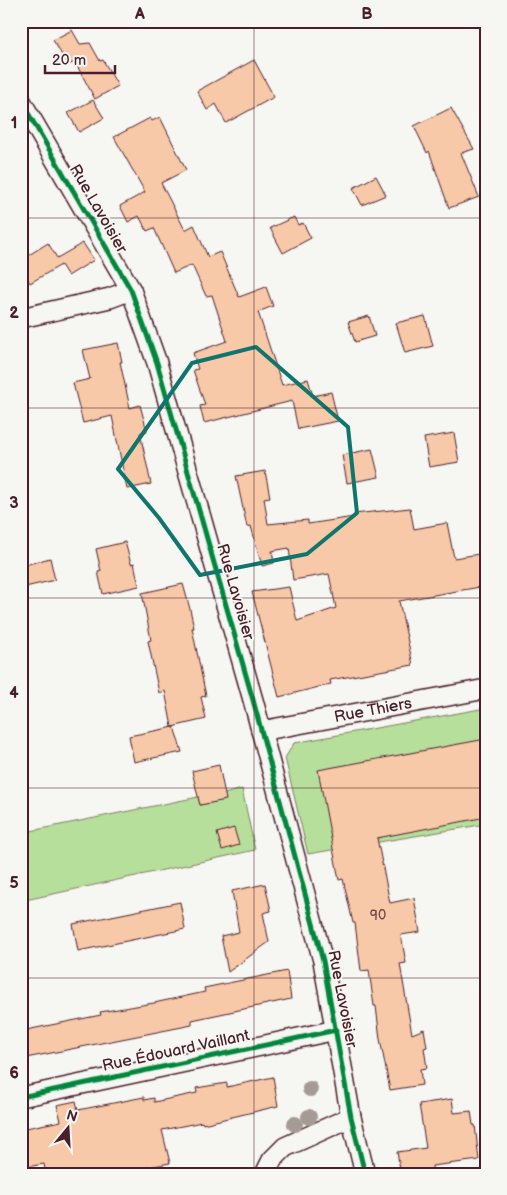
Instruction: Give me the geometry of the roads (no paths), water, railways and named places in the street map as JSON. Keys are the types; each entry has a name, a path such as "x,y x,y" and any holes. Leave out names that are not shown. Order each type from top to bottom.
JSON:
{"street":[{"name":"Rue Lavoisier","path":"21,101 131,290 156,363 261,731 323,961 351,1117 364,1174"},
{"path":"21,318 110,298 131,290"},
{"name":"Rue Thiers","path":"261,731 486,689"},
{"name":"Rue Édouard Vaillant","path":"21,1097 336,1030"},
{"path":"265,1174 272,1160 285,1147 351,1117"}]}
